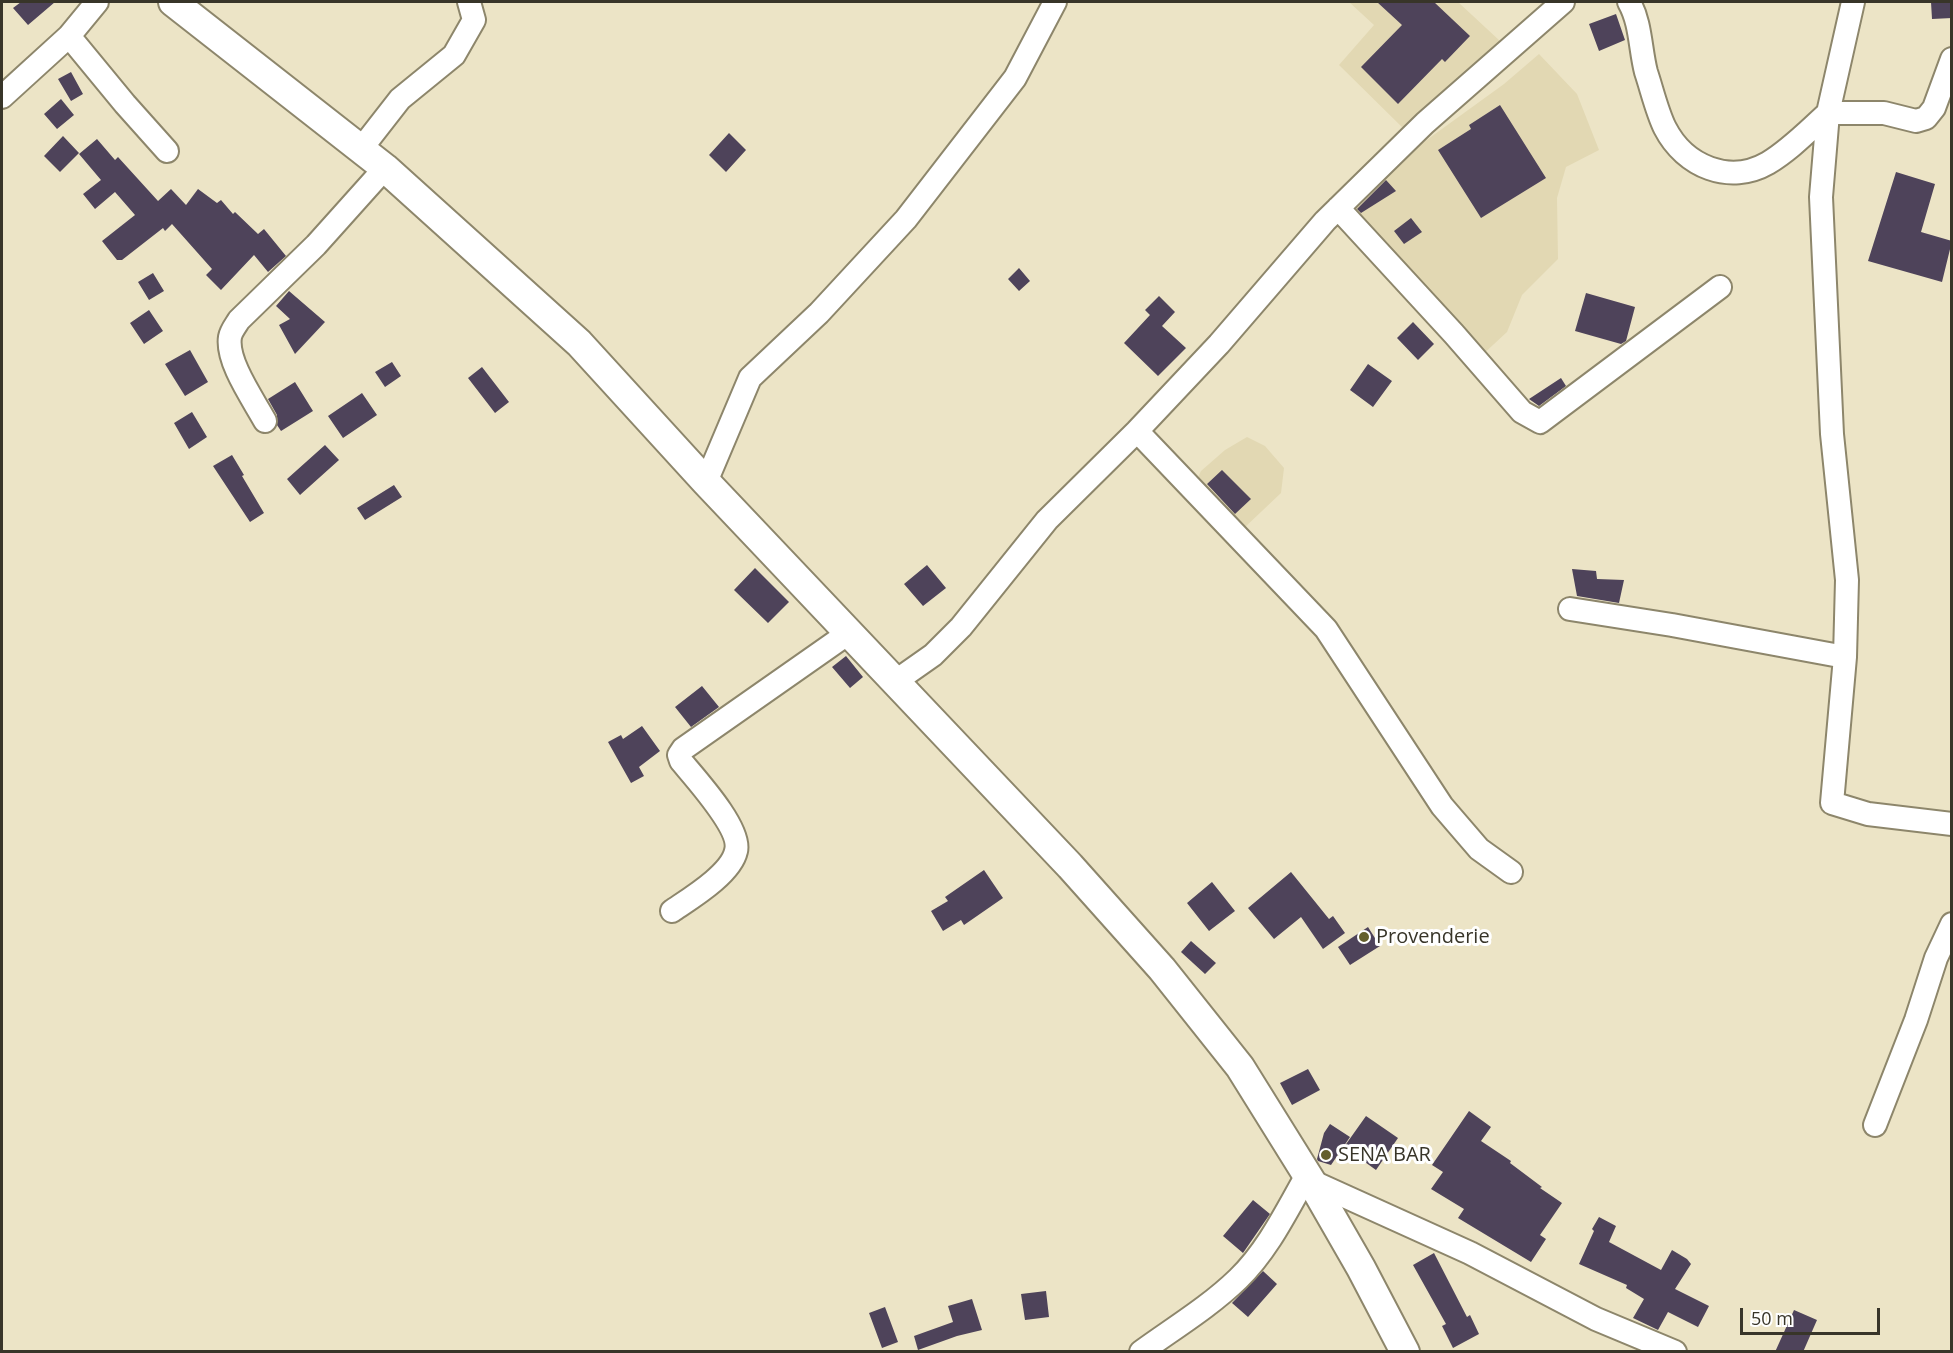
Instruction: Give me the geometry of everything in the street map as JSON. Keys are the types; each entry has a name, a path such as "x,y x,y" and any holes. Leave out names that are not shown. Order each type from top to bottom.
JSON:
{"main road":[{"path":"173,2 385,168 579,343 706,482 1070,866 1169,978 1240,1067 1309,1178 1361,1268 1405,1352"}],"street":[{"path":"2,97 69,36 97,2"},
{"path":"361,149 400,99 454,55 474,20 470,2"},
{"path":"706,482 750,378 819,313 906,219 1015,78 1055,2"},
{"path":"896,681 933,655 962,627 1047,520 1137,431 1219,344 1325,221 1425,123 1563,2"},
{"path":"1629,2 1637,21 1646,69 1665,129 1686,156 1713,171 1742,174 1768,163 1828,113 1884,113 1916,121 1926,118 1934,108 1952,59"},
{"path":"1853,2 1828,113 1821,197 1832,434 1847,580 1845,657 1832,803 1868,814 1952,824"},
{"path":"69,36 167,151"},
{"path":"265,421 234,364 229,346 230,334 239,320 316,245 385,168"},
{"path":"1338,208 1522,412 1540,422 1720,287"},
{"path":"1137,431 1326,628 1442,807 1479,849 1511,872"},
{"path":"1570,609 1845,657"},
{"path":"672,911 702,892 720,874 737,850 737,838 720,810 681,761 679,755 683,749 850,633"},
{"path":"1875,1125 1916,1020 1936,958 1952,924"},
{"path":"1141,1352 1238,1279 1269,1239 1309,1178 1470,1253 1596,1318 1675,1352"}],"shaded area":[{"path":"1349,2 1458,2 1500,41 1406,131 1339,65 1374,25"},
{"path":"1539,54 1577,94 1599,150 1566,167 1557,198 1558,259 1522,295 1507,332 1480,357 1340,198 1366,184 1504,84"},
{"path":"1247,437 1265,446 1284,468 1281,493 1243,529 1191,492 1201,471 1225,450"}],"building":[{"path":"21,2 55,2 28,25 13,8"},
{"path":"1377,2 1434,2 1470,36 1445,62 1442,59 1398,104 1361,67 1402,25"},
{"path":"1931,2 1952,2 1952,18 1932,19"},
{"path":"1616,14 1625,40 1599,51 1589,24"},
{"path":"71,72 83,94 71,101 58,79"},
{"path":"61,99 74,115 57,129 44,114"},
{"path":"1500,105 1546,178 1481,218 1438,150 1471,129 1469,125"},
{"path":"729,133 746,150 726,172 709,155"},
{"path":"63,136 79,153 60,172 44,156"},
{"path":"97,139 115,160 118,157 158,201 171,189 186,205 198,189 217,203 221,200 233,214 235,212 258,234 264,229 286,256 268,272 254,255 221,290 206,275 212,269 172,224 165,231 163,228 122,260 117,260 102,241 135,215 115,192 95,209 83,194 101,180 79,154"},
{"path":"1896,172 1935,184 1921,232 1952,241 1942,282 1868,261"},
{"path":"1386,180 1396,191 1361,213 1357,209"},
{"path":"1411,218 1422,232 1404,244 1394,231"},
{"path":"1019,268 1030,281 1019,291 1008,279"},
{"path":"153,273 164,291 149,300 138,282"},
{"path":"289,291 325,322 295,354 279,325 290,319 276,306"},
{"path":"1586,293 1635,307 1626,341 1621,344 1575,331"},
{"path":"1159,296 1175,312 1162,326 1186,348 1158,376 1124,343 1150,315 1145,310"},
{"path":"149,310 163,331 144,344 130,323"},
{"path":"1413,322 1434,344 1418,360 1397,338"},
{"path":"190,350 208,382 185,396 165,364"},
{"path":"392,362 401,376 385,387 375,372"},
{"path":"1368,364 1392,381 1373,407 1350,390"},
{"path":"482,367 509,402 495,413 468,378"},
{"path":"1561,378 1566,386 1539,406 1529,399"},
{"path":"295,382 313,411 281,431 277,425 277,415 268,399"},
{"path":"362,393 377,415 343,438 328,416"},
{"path":"192,412 207,437 189,449 174,423"},
{"path":"325,445 339,460 300,495 287,479"},
{"path":"232,455 264,513 250,522 213,466"},
{"path":"1222,470 1251,499 1235,514 1207,484"},
{"path":"394,485 402,497 365,520 357,508"},
{"path":"927,565 946,588 923,606 904,584"},
{"path":"755,568 789,602 768,623 734,590"},
{"path":"1572,569 1596,571 1597,579 1624,580 1619,603 1577,596"},
{"path":"846,656 863,677 850,688 832,667"},
{"path":"702,686 719,707 691,727 675,707"},
{"path":"642,726 660,751 639,767 644,776 631,783 608,742 621,735 623,739"},
{"path":"984,870 1003,898 964,925 961,920 943,931 931,911 948,901 945,897"},
{"path":"1291,872 1329,919 1333,916 1345,933 1323,949 1301,917 1274,939 1248,908"},
{"path":"1212,882 1235,911 1209,931 1187,903"},
{"name":"Provenderie","path":"1368,927 1380,946 1350,965 1338,947"},
{"path":"1191,941 1216,963 1205,974 1181,952"},
{"path":"1308,1069 1320,1090 1292,1105 1280,1083"},
{"path":"1469,1111 1491,1127 1481,1141 1511,1161 1510,1163 1542,1187 1540,1188 1562,1203 1540,1235 1546,1239 1531,1262 1458,1218 1464,1209 1431,1189 1443,1172 1432,1165"},
{"path":"1366,1116 1398,1138 1376,1170 1344,1147"},
{"path":"1330,1124 1350,1137 1331,1165 1317,1159 1324,1133"},
{"path":"1253,1200 1270,1214 1243,1253 1223,1236"},
{"path":"1599,1217 1616,1226 1609,1242 1661,1270 1672,1250 1687,1259 1691,1264 1675,1289 1709,1306 1698,1327 1668,1312 1658,1330 1633,1318 1644,1299 1626,1288 1627,1285 1579,1264"},
{"path":"1434,1253 1467,1317 1470,1315 1479,1334 1453,1348 1442,1326 1446,1324 1413,1265"},
{"path":"1263,1271 1277,1284 1248,1317 1232,1303"},
{"path":"1046,1291 1049,1317 1025,1320 1021,1294"},
{"path":"972,1299 982,1330 918,1350 914,1336 953,1322 948,1306"},
{"path":"885,1307 898,1342 882,1348 869,1313"},
{"path":"1794,1310 1817,1320 1803,1352 1775,1352"}],"place":[{"name":"Provenderie","path":"1364,937"},
{"name":"SENA BAR","path":"1326,1155"}]}
